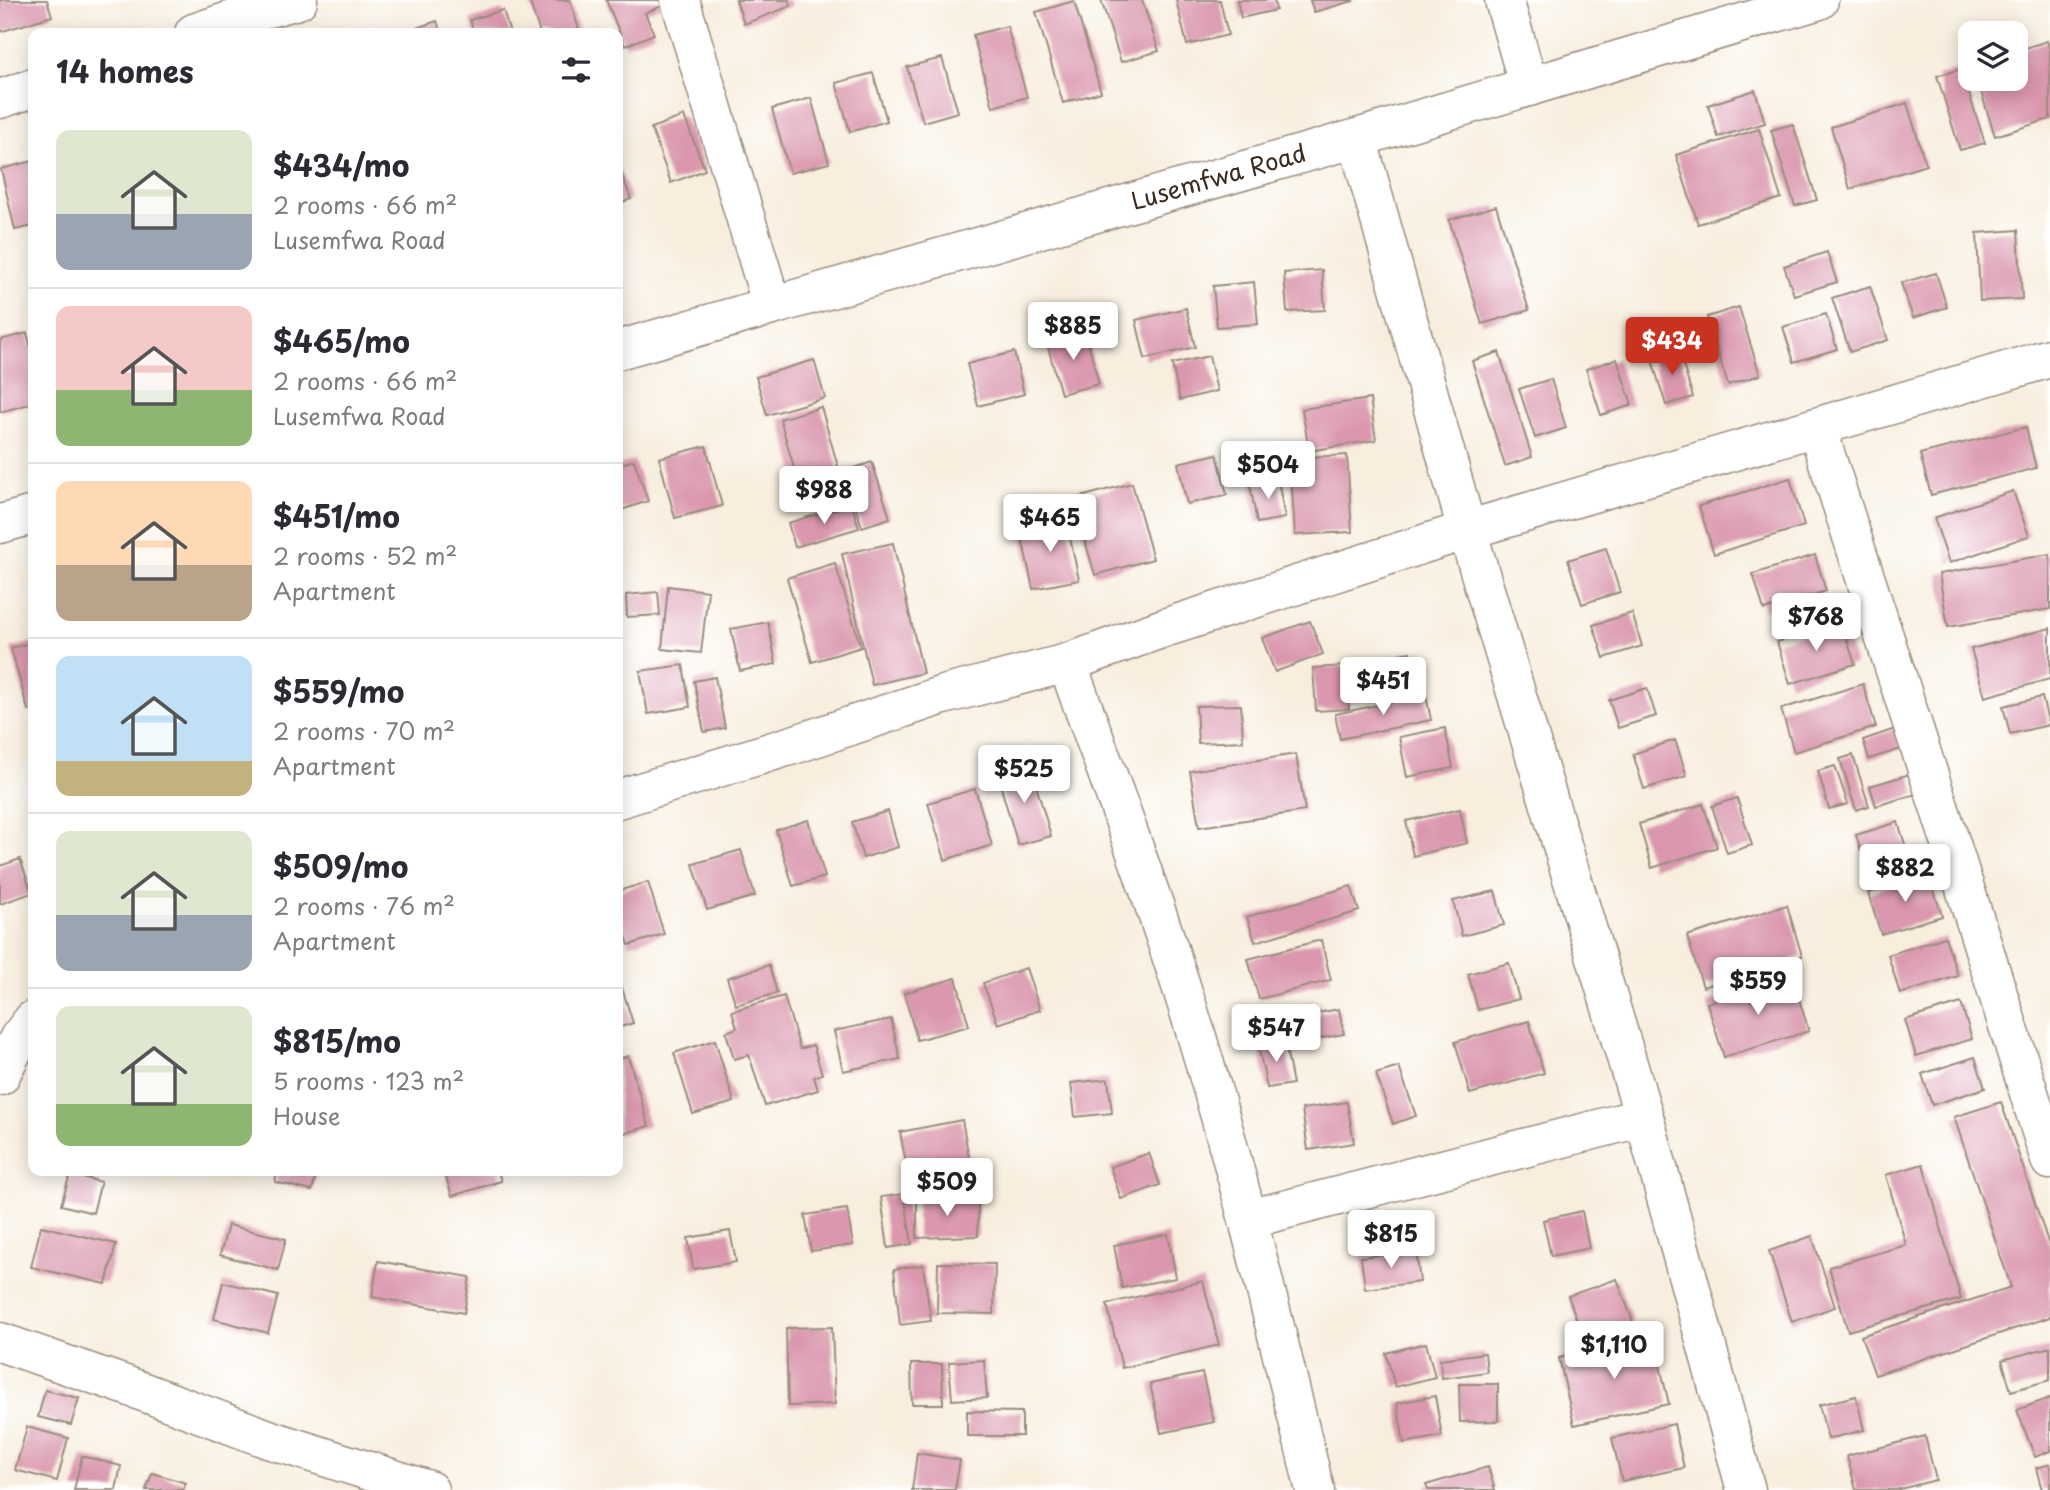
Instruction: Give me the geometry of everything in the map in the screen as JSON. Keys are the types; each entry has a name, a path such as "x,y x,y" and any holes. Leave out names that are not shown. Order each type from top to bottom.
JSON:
{"street":[{"path":"680,0 772,306"},
{"path":"1504,0 1529,87"},
{"name":"Lusemfwa Road","path":"623,349 1357,138 1819,0"},
{"path":"208,28 275,3"},
{"path":"0,99 28,90"},
{"path":"1357,138 1467,530 1644,1117 1746,1490"},
{"path":"623,797 943,695 1067,663 1161,629 1467,530 2050,358"},
{"path":"1817,428 2050,1160"},
{"path":"0,524 28,516"},
{"path":"1067,663 1202,1053 1249,1219 1315,1490"},
{"path":"0,1076 19,1038 28,1026"},
{"path":"1249,1219 1644,1117"},
{"path":"0,1342 271,1440 429,1490"}],"building":[{"path":"0,0 47,0 52,16 0,32"},
{"path":"529,0 570,0 578,28 538,28"},
{"path":"606,0 660,0 662,6 645,13 654,34 625,46 623,28 618,28"},
{"path":"736,0 789,0 791,6 744,24"},
{"path":"1101,0 1142,0 1159,51 1121,62"},
{"path":"1176,0 1220,0 1228,35 1187,45"},
{"path":"1237,0 1274,0 1276,10 1241,18"},
{"path":"1310,0 1352,0 1353,1 1314,12"},
{"path":"1074,1 1101,92 1063,103 1036,12"},
{"path":"503,10 508,28 472,28 470,20"},
{"path":"437,21 439,28 416,28"},
{"path":"1007,26 1027,97 993,107 973,35"},
{"path":"2047,41 2050,51 2050,119 1995,136 1981,91 2028,91 2028,47"},
{"path":"942,58 958,112 923,122 907,67"},
{"path":"1958,70 1958,91 1968,91 1985,143 1960,150 1937,76"},
{"path":"873,73 887,121 850,132 836,83"},
{"path":"1755,90 1765,123 1718,137 1708,105"},
{"path":"811,98 829,163 790,173 772,109"},
{"path":"1907,103 1926,165 1850,189 1831,127"},
{"path":"684,116 705,170 671,183 651,128"},
{"path":"1793,124 1817,200 1795,206 1771,130"},
{"path":"1759,129 1781,198 1698,224 1676,155"},
{"path":"28,162 28,227 15,230 1,169"},
{"path":"623,177 631,199 623,202"},
{"path":"1496,206 1529,310 1482,324 1449,220"},
{"path":"2018,230 2022,299 1980,301 1977,233"},
{"path":"1827,252 1837,282 1794,295 1784,266"},
{"path":"1322,270 1325,310 1287,312 1284,273"},
{"path":"1936,273 1947,307 1913,318 1901,283"},
{"path":"1254,282 1258,324 1217,327 1213,286"},
{"path":"1870,286 1888,340 1850,352 1832,298"},
{"path":"1739,307 1760,375 1728,385 1707,317"},
{"path":"1186,308 1195,347 1145,359 1136,320"},
{"path":"1826,314 1837,349 1794,362 1783,327"},
{"path":"1085,330 1099,384 1061,394 1046,340"},
{"path":"27,333 28,337 28,404 0,412 0,340"},
{"path":"1678,349 1693,397 1666,405 1651,357"},
{"path":"1014,352 1024,394 978,406 967,364"},
{"path":"1499,352 1532,457 1505,466 1472,361"},
{"path":"1209,356 1217,391 1180,400 1172,364"},
{"path":"1617,359 1632,405 1601,415 1586,369"},
{"path":"814,360 825,398 767,415 756,377"},
{"path":"1551,379 1566,428 1535,438 1519,389"},
{"path":"1370,399 1376,440 1309,451 1302,409"},
{"path":"821,407 847,498 806,510 780,419"},
{"path":"2026,427 2036,468 1931,495 1920,454"},
{"path":"706,446 722,506 675,518 659,458"},
{"path":"1217,454 1227,495 1187,504 1178,463"},
{"path":"1347,455 1352,532 1295,535 1290,458"},
{"path":"634,460 648,501 623,509 623,463"},
{"path":"872,462 890,518 862,527 845,471"},
{"path":"1790,478 1804,526 1714,554 1699,506"},
{"path":"1278,480 1285,518 1257,523 1250,485"},
{"path":"1132,483 1153,559 1095,575 1073,499"},
{"path":"2013,491 2029,536 1949,563 1934,518"},
{"path":"852,504 859,528 795,547 788,523"},
{"path":"1066,519 1079,580 1033,589 1020,528"},
{"path":"893,543 923,673 872,685 842,554"},
{"path":"1606,548 1620,592 1582,604 1568,560"},
{"path":"2050,554 2050,609 1948,627 1939,574"},
{"path":"1815,555 1826,591 1764,610 1753,574"},
{"path":"835,563 861,647 812,662 787,578"},
{"path":"668,586 708,591 701,653 662,649"},
{"path":"658,592 660,615 627,617 626,595"},
{"path":"1632,613 1642,646 1604,658 1593,625"},
{"path":"1310,621 1323,654 1275,672 1262,638"},
{"path":"768,622 776,664 740,671 731,629"},
{"path":"1841,622 1855,664 1790,684 1777,642"},
{"path":"2050,628 2050,679 1985,697 1971,649"},
{"path":"28,643 28,710 11,648"},
{"path":"1410,652 1417,682 1356,694 1350,665"},
{"path":"683,665 690,707 648,714 640,671"},
{"path":"1346,666 1349,709 1316,711 1313,668"},
{"path":"715,677 725,728 704,732 694,681"},
{"path":"1863,684 1876,727 1794,752 1781,709"},
{"path":"1647,688 1656,716 1618,728 1609,700"},
{"path":"1426,695 1431,720 1340,739 1335,714"},
{"path":"2042,697 2049,725 2010,734 2003,706"},
{"path":"1241,705 1243,741 1198,743 1196,706"},
{"path":"1445,728 1453,768 1407,777 1399,737"},
{"path":"1895,729 1901,749 1869,759 1863,740"},
{"path":"1675,740 1687,776 1644,789 1633,754"},
{"path":"1296,754 1305,811 1199,827 1190,771"},
{"path":"1853,755 1869,806 1856,810 1840,759"},
{"path":"1030,765 1051,836 1018,845 997,774"},
{"path":"1835,766 1848,804 1829,809 1818,771"},
{"path":"1910,774 1916,794 1876,806 1870,786"},
{"path":"975,789 992,845 945,860 928,803"},
{"path":"1737,798 1752,845 1727,853 1712,806"},
{"path":"1703,804 1717,847 1652,868 1639,824"},
{"path":"1460,809 1467,843 1413,856 1406,821"},
{"path":"888,811 898,847 863,858 852,822"},
{"path":"808,820 825,877 793,886 776,830"},
{"path":"1898,822 1909,857 1867,870 1856,835"},
{"path":"741,850 755,896 707,910 693,864"},
{"path":"20,859 28,882 28,894 0,904 0,866"},
{"path":"1929,874 1942,916 1881,934 1868,893"},
{"path":"648,882 664,934 629,945 623,926 623,890"},
{"path":"1351,886 1359,911 1255,942 1247,917"},
{"path":"1495,891 1504,925 1462,936 1453,901"},
{"path":"1787,905 1802,956 1703,987 1687,936"},
{"path":"1945,937 1958,976 1900,994 1888,955"},
{"path":"1321,940 1331,980 1259,999 1248,959"},
{"path":"1509,963 1519,999 1478,1010 1468,974"},
{"path":"769,965 777,993 736,1005 727,978"},
{"path":"1026,968 1040,1010 998,1024 983,983"},
{"path":"1792,977 1809,1031 1724,1057 1707,1003"},
{"path":"956,978 969,1026 917,1040 904,993"},
{"path":"623,991 633,1023 623,1026"},
{"path":"784,996 800,1049 813,1045 822,1074 814,1077 818,1090 765,1106 749,1055 734,1059 726,1032 737,1028 732,1011"},
{"path":"1961,1003 1972,1039 1916,1056 1905,1020"},
{"path":"1339,1009 1344,1034 1296,1043 1291,1018"},
{"path":"891,1019 900,1059 843,1071 834,1031"},
{"path":"1529,1021 1544,1073 1470,1094 1455,1042"},
{"path":"1284,1039 1293,1084 1267,1088 1258,1045"},
{"path":"715,1040 734,1102 693,1114 674,1053"},
{"path":"628,1056 649,1126 623,1134 623,1058"},
{"path":"1975,1057 1985,1088 1932,1105 1922,1074"},
{"path":"1399,1067 1416,1116 1393,1124 1376,1074"},
{"path":"1108,1079 1112,1113 1075,1117 1071,1083"},
{"path":"1347,1102 1354,1143 1308,1150 1302,1109"},
{"path":"2001,1102 2050,1248 2050,1317 1875,1375 1861,1336 2011,1287 1954,1117"},
{"path":"962,1120 970,1163 908,1174 900,1132"},
{"path":"1149,1153 1160,1185 1121,1199 1110,1167"},
{"path":"1923,1164 1961,1299 1848,1331 1829,1267 1906,1245 1886,1175"},
{"path":"69,1176 101,1182 93,1213 61,1205"},
{"path":"276,1176 316,1176 312,1191 275,1182"},
{"path":"446,1176 500,1176 501,1181 452,1196"},
{"path":"904,1194 912,1244 888,1248 881,1197"},
{"path":"978,1198 978,1236 917,1238 917,1199"},
{"path":"847,1209 853,1245 811,1251 805,1215"},
{"path":"1582,1211 1589,1248 1551,1256 1543,1220"},
{"path":"228,1225 286,1239 278,1270 220,1255"},
{"path":"41,1226 116,1244 106,1284 31,1267"},
{"path":"730,1231 736,1262 693,1269 688,1238"},
{"path":"1168,1234 1176,1278 1122,1288 1114,1245"},
{"path":"1812,1236 1835,1307 1792,1322 1769,1251"},
{"path":"1416,1250 1420,1282 1365,1289 1361,1257"},
{"path":"378,1261 470,1277 464,1313 372,1297"},
{"path":"938,1263 995,1264 994,1314 937,1313"},
{"path":"923,1265 931,1321 900,1325 894,1269"},
{"path":"1617,1279 1633,1322 1584,1339 1568,1296"},
{"path":"1203,1281 1219,1345 1122,1368 1107,1304"},
{"path":"223,1282 278,1296 268,1333 214,1319"},
{"path":"832,1327 835,1404 788,1406 786,1328"},
{"path":"1653,1336 1669,1404 1574,1425 1559,1358"},
{"path":"1426,1343 1435,1377 1395,1387 1386,1353"},
{"path":"2050,1347 2050,1380 2011,1391 2002,1360"},
{"path":"1485,1353 1487,1372 1442,1378 1440,1359"},
{"path":"984,1360 987,1398 952,1400 949,1362"},
{"path":"911,1364 942,1364 943,1404 912,1404"},
{"path":"1202,1373 1214,1422 1161,1433 1150,1384"},
{"path":"1459,1384 1498,1384 1498,1421 1460,1422"},
{"path":"45,1390 79,1398 71,1425 38,1417"},
{"path":"1435,1396 1442,1436 1404,1443 1397,1403"},
{"path":"1856,1396 1864,1430 1828,1439 1819,1405"},
{"path":"2050,1398 2050,1451 2035,1457 2017,1410"},
{"path":"967,1411 1022,1412 1022,1436 967,1436"},
{"path":"1674,1424 1684,1468 1622,1481 1612,1438"},
{"path":"27,1427 68,1438 57,1481 15,1470"},
{"path":"1925,1436 1936,1480 1896,1490 1856,1490 1847,1456"},
{"path":"917,1453 960,1460 955,1490 912,1490"},
{"path":"82,1456 121,1466 116,1490 74,1490"},
{"path":"2050,1464 2050,1490 2042,1490 2036,1468"},
{"path":"1488,1467 1495,1490 1428,1490 1426,1485"},
{"path":"152,1473 186,1483 183,1490 146,1490"}]}
